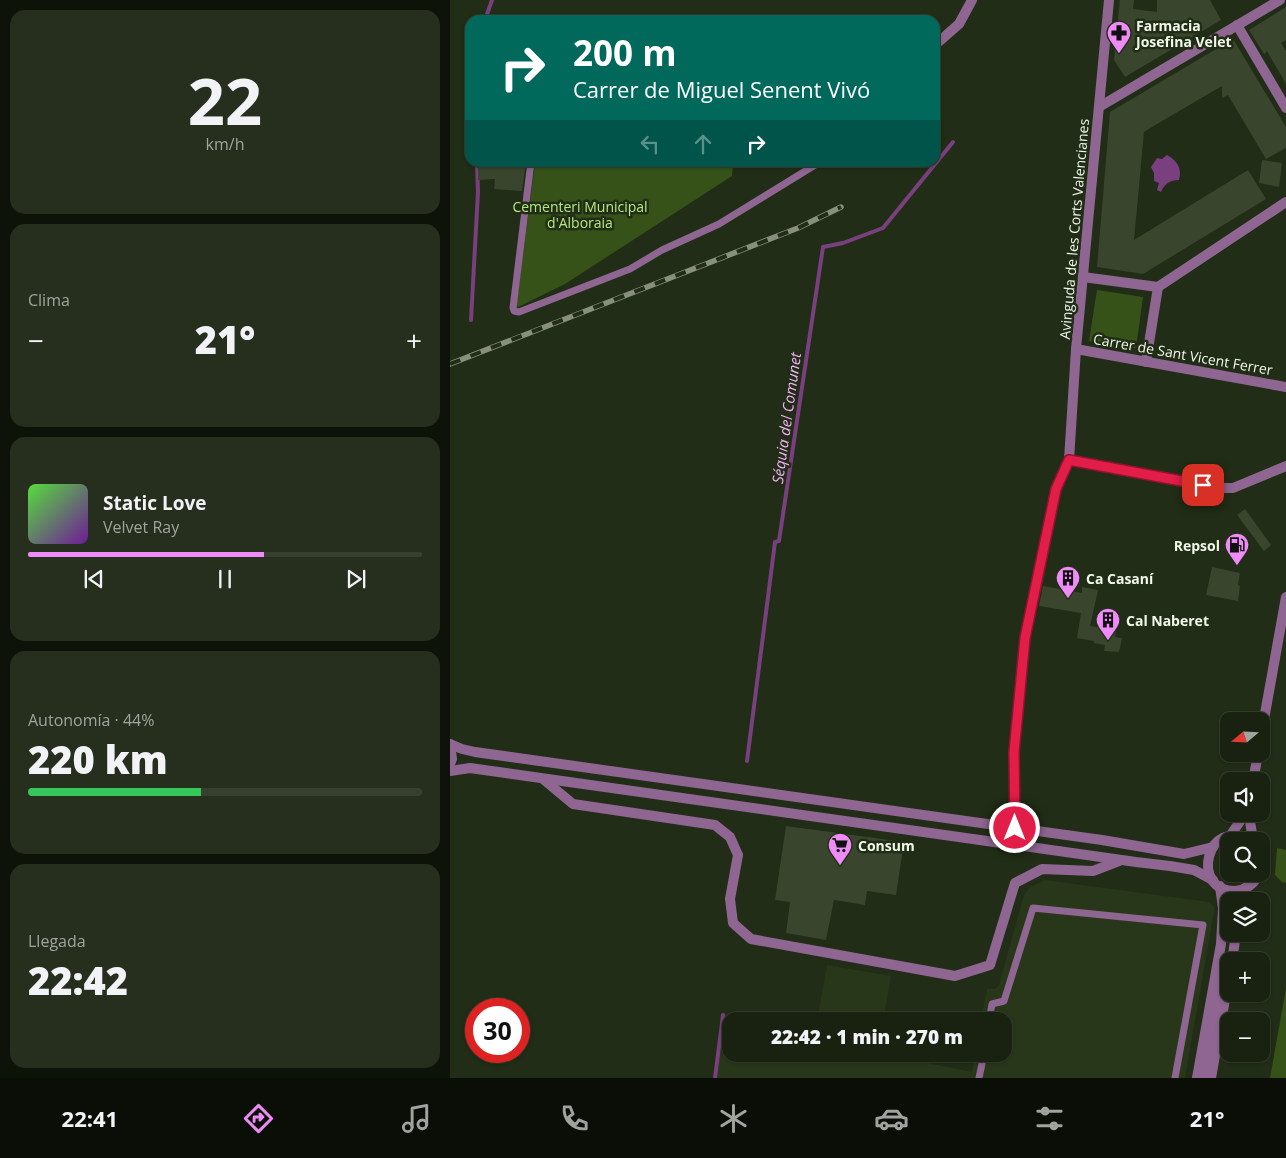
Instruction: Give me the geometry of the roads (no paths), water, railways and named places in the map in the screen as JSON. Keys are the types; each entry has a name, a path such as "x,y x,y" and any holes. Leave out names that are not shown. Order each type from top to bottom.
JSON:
{"street":[{"path":"940,41 959,24 972,0"},
{"name":"Avinguda de les Corts Valencianes","path":"1069,460 1076,349 1109,0"},
{"path":"1099,107 1280,0"},
{"path":"1237,25 1286,108"},
{"path":"1083,277 1158,287 1286,202"},
{"path":"1146,362 1158,287"},
{"name":"Carrer de Sant Vicent Ferrer","path":"1076,349 1286,387"},
{"path":"1015,828 1014,752 1025,638 1056,489 1069,460 1222,488 1233,488 1286,466"},
{"path":"1265,712 1286,597"},
{"path":"450,744 475,752 1015,828 1184,854 1212,847 1220,840"},
{"path":"450,744 452,759 450,764"},
{"path":"450,771 470,768 1170,866 1194,870 1230,890 1246,888 1253,882"},
{"path":"543,778 572,804 715,825 730,837 738,855 730,899 733,923 752,939 955,976 990,964 1015,883 1042,869 1093,871 1121,860"},
{"path":"1197,1078 1221,944 1224,908 1216,883 1210,875 1207,864 1212,847"},
{"path":"1245,892 1246,888"},
{"path":"1211,1078 1225,1002"}],"lane":[{"path":"530,167 513,308 514,311 519,312 630,269 662,250 719,224 812,167"},
{"path":"991,1012 992,1004 1004,1001 1033,908 1203,925 1175,1078"},
{"path":"1204,1078 1222,976 1221,944"},
{"path":"979,1078 982,1062"}],"waterway":[{"path":"487,15 492,0"},
{"name":"Séquia del Comunet","path":"940,158 953,142"},
{"path":"471,320 478,192 477,167"},
{"name":"Séquia del Comunet","path":"747,761 775,542 779,541 823,247 843,243 883,228 933,167"},
{"name":"Séquia del Comunet","path":"715,1078 722,1023"}],"railway":[{"path":"450,364 798,228 841,207"}],"place":[{"name":"Farmacia Josefina Velet","path":"1119,54"},
{"name":"Repsol","path":"1237,566"},
{"name":"Ca Casaní","path":"1068,599"},
{"name":"Cal Naberet","path":"1108,641"},
{"name":"Consum","path":"840,866"}],"park label":[{"name":"Cementeri Municipal d'Alboraia","path":"580,214"}]}
